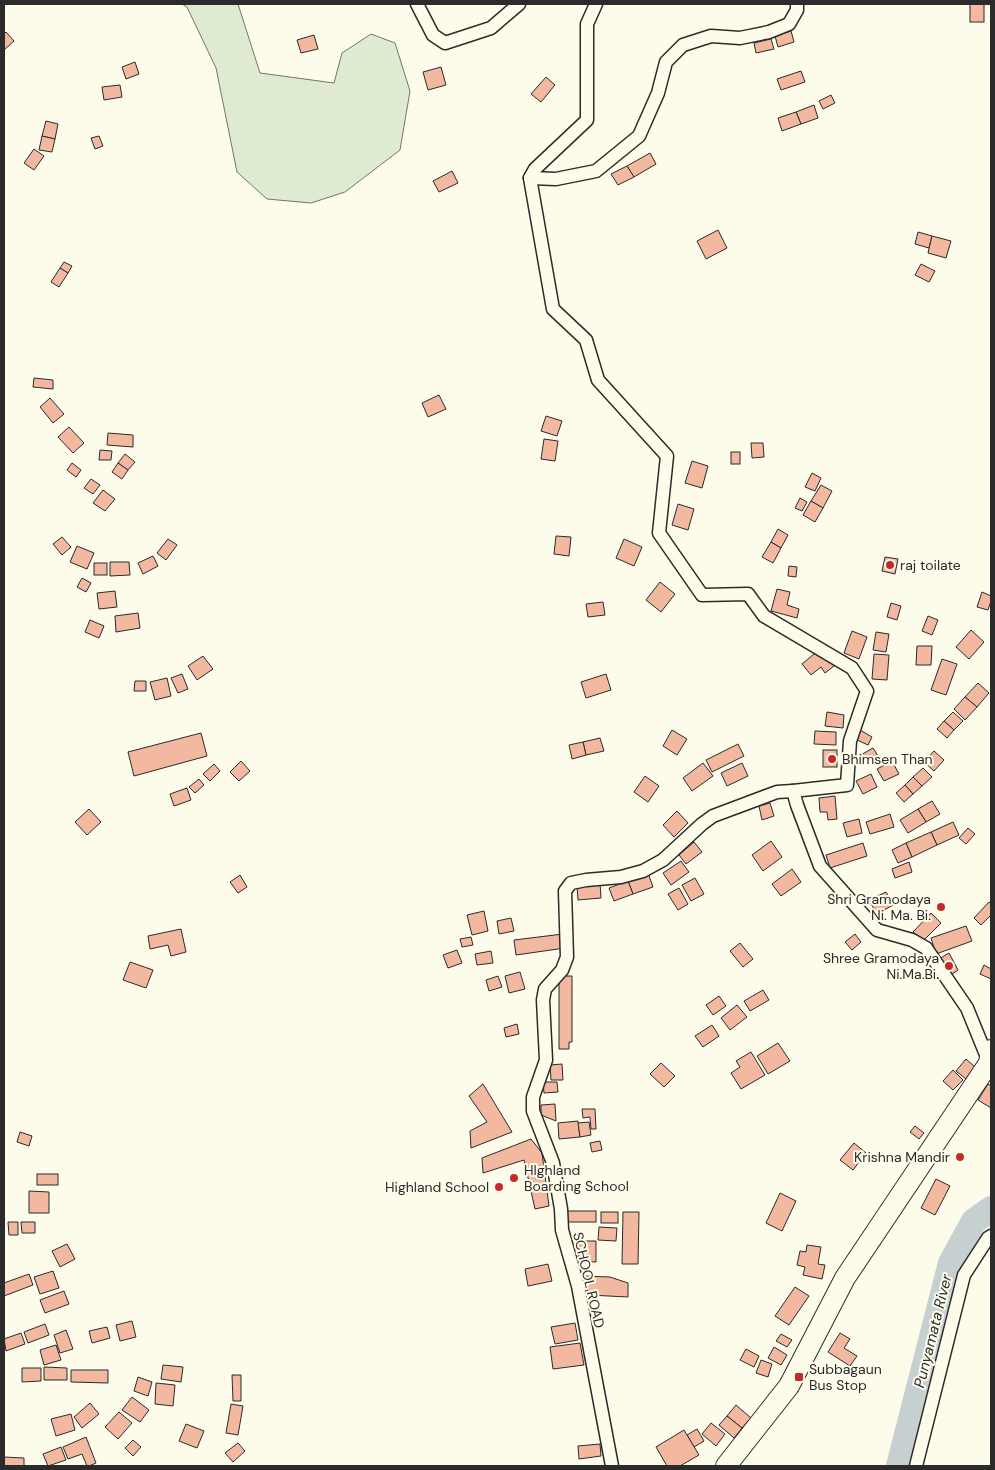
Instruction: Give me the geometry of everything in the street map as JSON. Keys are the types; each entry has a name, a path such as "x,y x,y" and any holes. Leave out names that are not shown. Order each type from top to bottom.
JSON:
{"main road":[{"path":"726,1466 789,1386 845,1278 990,1056"}],"street":[{"path":"417,4 433,35 445,42 491,28 519,4"},
{"path":"596,4 587,24 587,120 535,169 530,178 556,179 596,171 639,136 658,93 666,62 683,45 711,36 740,38 769,32 789,24 797,10 797,4"},
{"name":"SCHOOL ROAD","path":"530,178 554,309 586,340 598,380 667,456 659,533 702,595 748,594 764,616 852,668 867,691 850,741 847,785 777,792 713,816 663,860 642,871 621,877 571,883 565,891 567,957 562,970 545,989 543,1000 546,1060 532,1097 532,1111 553,1163 561,1209 562,1230 578,1286 612,1466"},
{"path":"793,791 820,866 876,930 912,940 926,948 967,1008 990,1056"},
{"path":"916,1466 964,1275 991,1236"}],"green space":[{"path":"182,4 238,4 260,73 334,83 342,53 371,34 395,43 410,91 400,150 345,192 311,203 267,199 237,172 216,68 187,7"}],"building":[{"path":"970,4 984,4 984,22 970,22"},
{"path":"791,31 794,42 778,47 775,36"},
{"path":"6,32 14,41 4,50 4,34"},
{"path":"314,35 318,49 301,53 297,40"},
{"path":"771,39 774,49 756,53 754,43"},
{"path":"135,62 139,74 126,79 122,67"},
{"path":"441,67 446,85 428,90 423,72"},
{"path":"801,71 805,82 781,90 777,79"},
{"path":"546,77 555,85 541,102 531,94"},
{"path":"120,85 122,97 104,100 102,87"},
{"path":"831,95 835,103 823,109 819,101"},
{"path":"814,105 818,118 801,124 796,112"},
{"path":"796,112 801,124 782,131 778,118"},
{"path":"46,121 58,124 55,139 42,136"},
{"path":"42,136 55,139 52,152 39,150"},
{"path":"99,136 103,146 95,149 91,138"},
{"path":"34,149 44,156 34,170 24,163"},
{"path":"650,153 656,164 634,177 627,166"},
{"path":"627,166 634,177 618,185 611,174"},
{"path":"452,171 458,183 439,192 433,181"},
{"path":"718,230 727,248 706,259 697,241"},
{"path":"918,232 932,236 929,248 915,244"},
{"path":"932,236 951,241 946,258 928,253"},
{"path":"64,262 72,266 68,273 60,268"},
{"path":"921,264 935,271 929,282 915,275"},
{"path":"60,268 68,273 59,287 51,282"},
{"path":"34,378 53,380 53,389 33,387"},
{"path":"439,395 446,409 428,417 422,403"},
{"path":"50,398 64,414 53,423 40,407"},
{"path":"546,416 562,421 557,436 541,431"},
{"path":"69,427 84,443 73,453 58,437"},
{"path":"108,433 133,435 133,447 107,445"},
{"path":"544,439 558,441 555,461 541,459"},
{"path":"751,443 763,443 764,457 752,458"},
{"path":"100,450 112,451 111,460 99,460"},
{"path":"731,452 740,452 740,464 731,464"},
{"path":"125,454 135,462 128,470 118,463"},
{"path":"692,461 708,466 702,488 685,483"},
{"path":"72,463 81,470 76,477 67,470"},
{"path":"118,463 128,470 122,479 112,472"},
{"path":"812,473 821,478 815,491 805,487"},
{"path":"91,479 100,485 93,494 84,488"},
{"path":"821,485 832,491 823,508 811,501"},
{"path":"103,490 115,499 105,511 93,503"},
{"path":"800,498 807,502 802,511 795,508"},
{"path":"811,501 823,508 815,522 803,515"},
{"path":"678,504 694,509 688,530 672,525"},
{"path":"778,529 788,535 781,548 771,542"},
{"path":"556,536 571,537 569,556 554,554"},
{"path":"62,537 71,547 62,555 53,544"},
{"path":"168,539 177,545 166,560 157,553"},
{"path":"624,539 642,547 634,566 616,558"},
{"path":"771,542 781,548 773,563 762,557"},
{"path":"77,546 94,553 87,569 70,562"},
{"path":"153,556 158,566 143,574 138,563"},
{"name":"raj toilate","path":"885,557 898,559 895,574 882,571"},
{"path":"110,562 129,562 130,575 110,576"},
{"path":"94,563 107,563 107,575 94,575"},
{"path":"789,566 797,567 796,577 788,576"},
{"path":"82,578 91,583 86,592 77,587"},
{"path":"660,582 675,594 661,612 646,600"},
{"path":"777,589 790,592 787,605 799,609 797,618 771,611"},
{"path":"115,591 117,607 99,609 97,593"},
{"path":"982,592 991,596 988,610 977,607"},
{"path":"603,602 605,615 588,617 586,604"},
{"path":"891,603 901,606 897,620 887,617"},
{"path":"138,613 140,628 116,632 115,616"},
{"path":"928,616 938,620 932,635 922,631"},
{"path":"90,620 104,626 99,638 85,632"},
{"path":"971,630 984,642 969,659 956,647"},
{"path":"852,631 867,637 859,659 844,653"},
{"path":"876,632 889,634 886,652 873,650"},
{"path":"917,646 932,646 931,665 916,665"},
{"path":"820,649 834,666 825,673 821,667 811,675 802,664"},
{"path":"874,654 889,655 887,680 872,679"},
{"path":"203,656 213,669 197,680 188,666"},
{"path":"942,659 957,664 946,695 931,690"},
{"path":"182,674 188,689 178,693 171,678"},
{"path":"606,674 611,690 586,698 581,682"},
{"path":"167,678 171,696 155,700 150,682"},
{"path":"135,681 146,681 146,691 134,691"},
{"path":"978,683 989,693 977,707 965,697"},
{"path":"965,697 977,707 965,720 954,709"},
{"path":"827,712 844,715 843,728 825,726"},
{"path":"953,712 963,721 954,730 944,721"},
{"path":"944,721 954,730 947,738 937,729"},
{"path":"672,730 687,739 677,755 663,746"},
{"path":"860,730 872,737 868,745 855,739"},
{"path":"815,731 836,732 836,745 814,744"},
{"path":"201,733 207,756 134,776 128,752"},
{"path":"600,738 604,751 586,755 583,742"},
{"path":"583,742 586,755 572,759 569,745"},
{"path":"738,744 744,756 712,772 706,760"},
{"path":"873,748 878,756 864,765 859,756"},
{"path":"823,750 837,750 837,767 823,767"},
{"path":"934,751 944,760 934,771 924,762"},
{"path":"241,761 250,771 239,781 230,772"},
{"path":"892,761 899,774 884,781 877,769"},
{"path":"703,763 713,776 692,791 683,778"},
{"path":"742,763 748,776 727,786 721,773"},
{"path":"214,764 220,771 210,781 203,774"},
{"path":"923,768 932,777 922,786 913,777"},
{"path":"871,774 877,787 863,794 856,781"},
{"path":"645,776 659,786 648,802 634,792"},
{"path":"913,777 922,786 913,794 905,785"},
{"path":"199,779 204,785 195,793 189,787"},
{"path":"905,785 913,794 904,802 896,793"},
{"path":"187,788 191,800 174,806 170,794"},
{"path":"835,796 837,819 828,820 827,812 820,812 819,798"},
{"path":"932,801 940,814 926,822 918,809"},
{"path":"770,803 774,816 762,820 759,806"},
{"path":"89,809 101,822 87,835 75,822"},
{"path":"918,809 926,822 908,833 900,820"},
{"path":"677,811 688,823 674,837 663,825"},
{"path":"890,814 894,827 870,834 866,822"},
{"path":"859,819 862,833 847,837 843,823"},
{"path":"953,822 959,835 937,845 931,832"},
{"path":"968,828 975,834 966,844 959,838"},
{"path":"931,832 937,845 912,857 906,843"},
{"path":"771,841 782,857 763,871 752,855"},
{"path":"694,842 702,852 686,864 679,855"},
{"path":"863,843 867,856 830,868 826,855"},
{"path":"906,843 912,857 898,863 892,850"},
{"path":"681,861 689,872 671,885 663,873"},
{"path":"909,862 912,872 895,878 892,869"},
{"path":"792,869 801,882 781,896 772,884"},
{"path":"648,873 653,887 633,894 628,881"},
{"path":"240,875 247,887 238,893 230,882"},
{"path":"695,878 704,894 691,901 682,885"},
{"path":"628,881 633,894 614,901 609,888"},
{"path":"600,883 601,898 578,900 577,886"},
{"path":"679,888 688,904 678,910 668,894"},
{"path":"886,892 893,905 877,914 869,900"},
{"path":"989,902 991,903 991,915 981,925 974,918"},
{"path":"484,911 488,931 472,935 467,915"},
{"path":"931,913 941,923 923,941 913,932"},
{"path":"511,918 514,931 499,934 497,921"},
{"path":"966,926 972,941 936,954 931,938"},
{"path":"181,929 186,952 171,956 168,945 150,949 148,936"},
{"path":"563,934 565,948 516,955 514,940"},
{"path":"855,934 861,942 852,950 845,942"},
{"path":"471,937 473,945 462,947 460,939"},
{"path":"740,943 753,959 743,967 730,951"},
{"path":"457,950 462,963 448,968 443,955"},
{"path":"491,951 493,963 477,965 475,954"},
{"path":"949,953 958,970 949,976 939,959"},
{"path":"130,962 153,970 146,988 123,980"},
{"path":"984,965 991,969 991,979 980,974"},
{"path":"520,972 525,989 509,993 505,976"},
{"path":"498,976 502,987 489,991 486,980"},
{"path":"559,976 572,976 572,1042 569,1042 569,1049 559,1049"},
{"path":"763,990 769,1000 750,1011 744,1001"},
{"path":"719,996 726,1006 713,1015 706,1005"},
{"path":"737,1005 747,1017 730,1030 721,1018"},
{"path":"517,1024 519,1034 506,1037 504,1028"},
{"path":"712,1025 719,1036 703,1047 695,1036"},
{"path":"778,1043 790,1061 768,1074 757,1056"},
{"path":"751,1052 765,1075 741,1089 731,1073 740,1067 736,1061"},
{"path":"966,1059 975,1067 966,1079 956,1071"},
{"path":"661,1063 675,1076 664,1087 650,1074"},
{"path":"562,1064 563,1080 551,1080 550,1065"},
{"path":"953,1070 963,1080 953,1090 943,1081"},
{"path":"543,1082 557,1082 558,1092 544,1093"},
{"path":"483,1084 512,1132 471,1148 470,1131 487,1122 469,1096"},
{"path":"988,1084 991,1086 991,1108 978,1100"},
{"path":"555,1104 556,1121 541,1115 541,1105"},
{"path":"582,1109 595,1109 596,1129 591,1129 590,1117 583,1118"},
{"path":"578,1121 580,1137 559,1139 558,1123"},
{"path":"589,1122 591,1135 580,1137 578,1123"},
{"path":"915,1126 924,1133 919,1139 910,1132"},
{"path":"20,1132 32,1136 29,1146 17,1142"},
{"path":"531,1139 542,1153 549,1206 535,1209 524,1160 483,1173 482,1158"},
{"path":"600,1141 602,1150 592,1152 590,1143"},
{"path":"854,1143 866,1153 853,1170 840,1160"},
{"path":"37,1174 58,1174 58,1185 37,1185"},
{"path":"936,1179 950,1186 935,1215 921,1208"},
{"path":"29,1191 49,1192 49,1213 29,1213"},
{"path":"780,1193 796,1201 782,1231 766,1223"},
{"path":"566,1211 596,1211 596,1222 566,1222"},
{"path":"601,1212 618,1212 618,1223 601,1223"},
{"path":"623,1212 639,1212 638,1264 622,1264"},
{"path":"8,1222 18,1222 18,1235 9,1235"},
{"path":"21,1222 35,1222 35,1233 22,1233"},
{"path":"599,1227 617,1228 616,1241 598,1240"},
{"path":"579,1241 596,1241 596,1262 578,1261"},
{"path":"67,1244 75,1259 60,1267 52,1251"},
{"path":"807,1245 821,1247 818,1264 825,1265 822,1279 803,1275 805,1267 797,1265 800,1251 806,1252"},
{"path":"548,1264 552,1281 528,1286 525,1269"},
{"path":"53,1271 59,1288 40,1294 34,1277"},
{"path":"29,1274 33,1285 4,1296 4,1283"},
{"path":"583,1276 610,1277 628,1283 628,1297 589,1295"},
{"path":"795,1287 809,1296 789,1325 775,1316"},
{"path":"64,1291 69,1304 45,1313 40,1300"},
{"path":"132,1321 136,1337 120,1341 116,1325"},
{"path":"575,1323 578,1340 555,1344 551,1327"},
{"path":"45,1324 49,1335 28,1343 24,1332"},
{"path":"107,1327 110,1338 92,1343 89,1331"},
{"path":"66,1330 73,1349 60,1353 54,1335"},
{"path":"21,1333 25,1344 6,1351 4,1339"},
{"path":"840,1333 850,1339 844,1348 857,1356 850,1366 828,1352"},
{"path":"781,1334 792,1340 787,1347 776,1341"},
{"path":"580,1343 584,1365 553,1369 550,1347"},
{"path":"56,1345 61,1360 44,1365 40,1350"},
{"path":"774,1347 787,1355 781,1365 768,1358"},
{"path":"746,1349 759,1356 754,1367 740,1360"},
{"path":"761,1360 772,1364 768,1377 756,1373"},
{"path":"163,1365 183,1367 181,1382 161,1379"},
{"path":"44,1367 67,1368 67,1380 44,1380"},
{"path":"22,1368 41,1368 41,1381 22,1382"},
{"path":"71,1370 108,1370 108,1383 71,1382"},
{"path":"232,1375 241,1375 241,1401 233,1401"},
{"path":"138,1377 152,1382 148,1396 134,1391"},
{"path":"156,1383 175,1385 173,1406 155,1404"},
{"path":"132,1397 149,1410 140,1422 122,1410"},
{"path":"90,1403 99,1414 82,1428 74,1417"},
{"path":"231,1404 243,1406 238,1435 226,1433"},
{"path":"736,1405 751,1418 742,1428 727,1416"},
{"path":"119,1412 132,1423 118,1439 105,1427"},
{"path":"71,1414 75,1430 56,1436 51,1419"},
{"path":"727,1416 742,1428 734,1438 719,1425"},
{"path":"711,1423 725,1434 716,1446 702,1434"},
{"path":"186,1424 204,1431 197,1448 179,1441"},
{"path":"697,1429 704,1441 694,1447 687,1435"},
{"path":"684,1430 699,1455 680,1466 667,1466 656,1447"},
{"path":"86,1437 96,1463 89,1466 87,1466 82,1454 68,1459 63,1447"},
{"path":"133,1440 141,1447 133,1456 125,1448"},
{"path":"238,1443 245,1451 233,1462 225,1453"},
{"path":"600,1444 601,1456 579,1459 578,1446"},
{"path":"61,1447 66,1460 48,1466 43,1454"},
{"path":"4,1457 24,1458 24,1466 4,1466"}],"waterway":[{"name":"Punyamata River","path":"899,1466 951,1263 974,1221 991,1209"}],"place":[{"name":"raj toilate","path":"890,565"},
{"name":"Bhimsen Than","path":"832,759"},
{"name":"Shri Gramodaya Ni. Ma. Bi.","path":"941,907"},
{"name":"Shree Gramodaya Ni.Ma.Bi.","path":"949,966"},
{"name":"Krishna Mandir","path":"960,1157"},
{"name":"HIghland Boarding School","path":"514,1178"},
{"name":"Highland School","path":"499,1187"},
{"name":"Subbagaun Bus Stop","path":"799,1377"}]}
